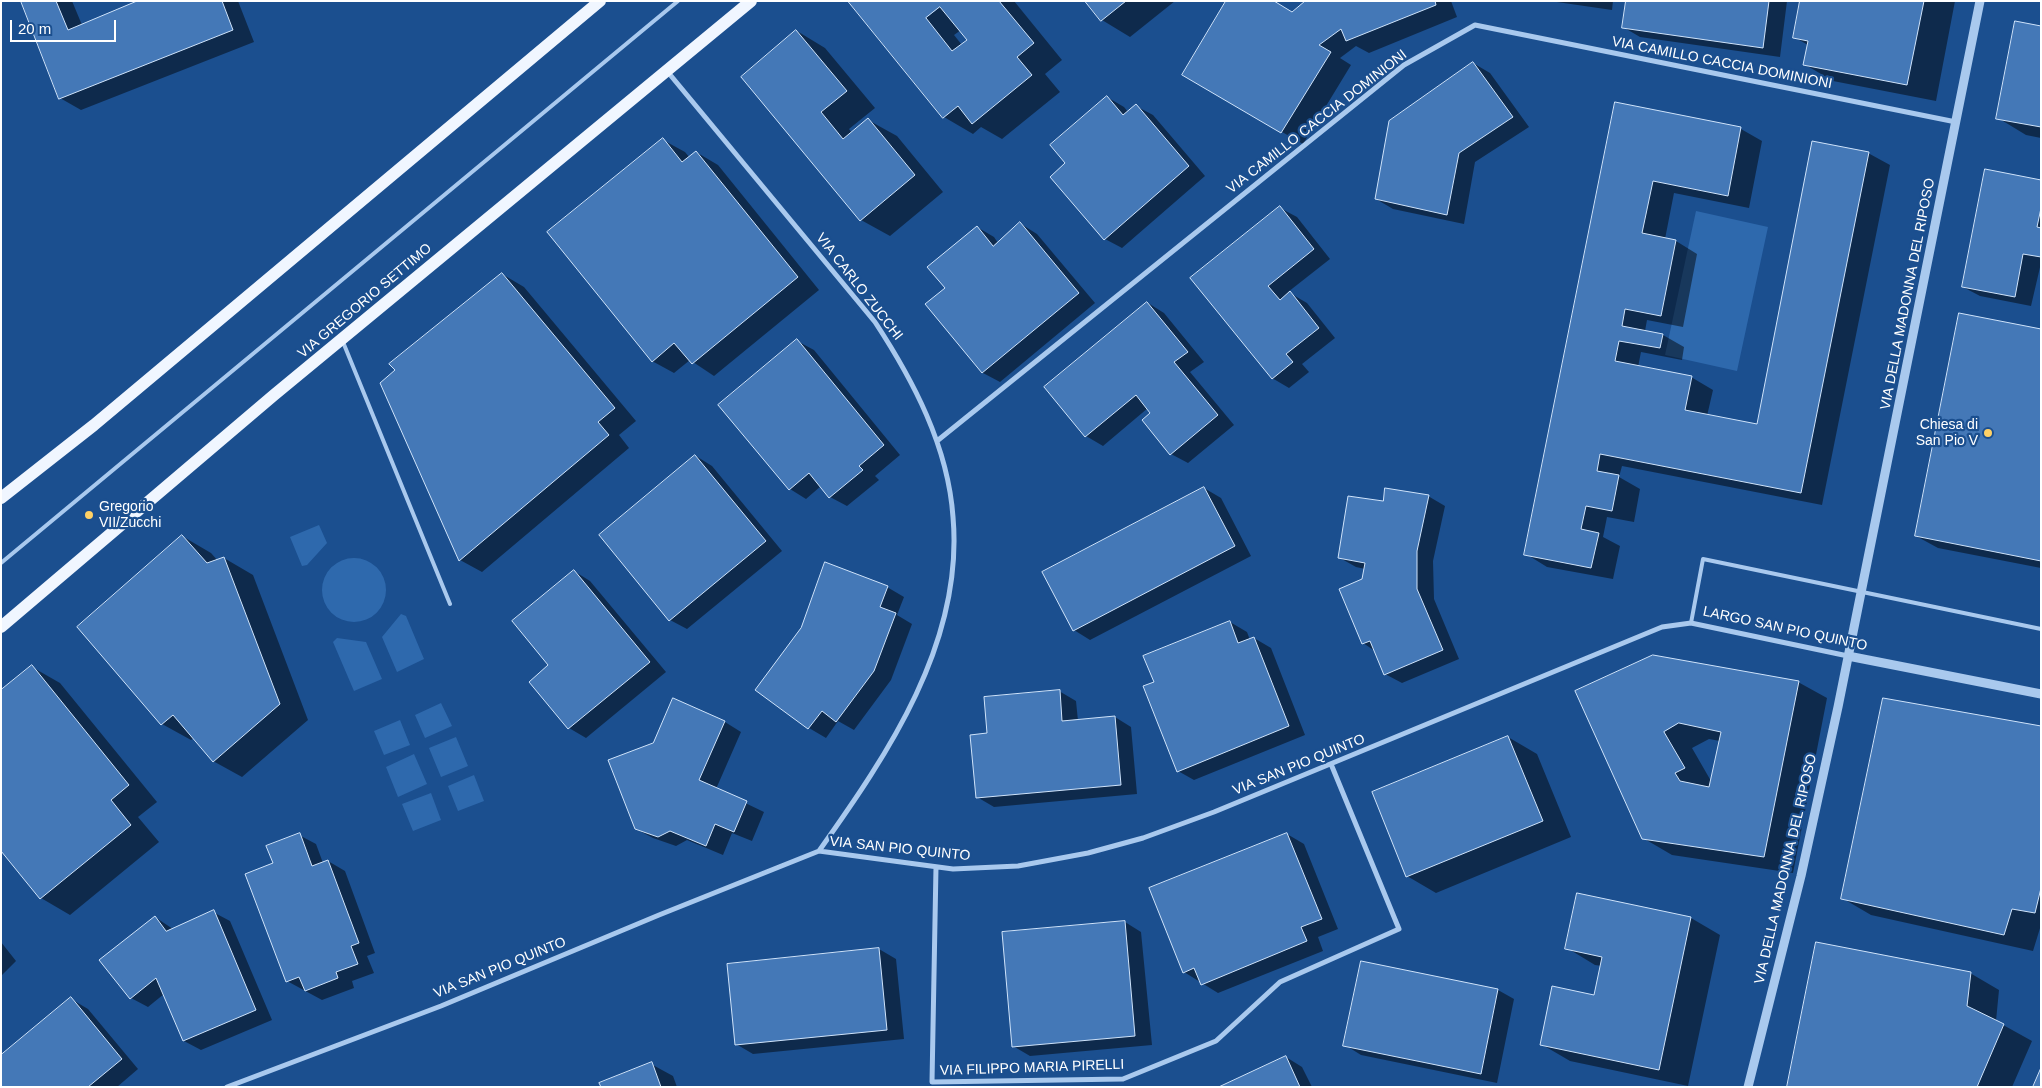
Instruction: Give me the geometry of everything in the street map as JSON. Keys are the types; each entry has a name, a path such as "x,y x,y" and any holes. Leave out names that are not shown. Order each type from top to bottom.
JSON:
{"main road":[{"path":"1,498 94,424 600,1"},
{"name":"VIA GREGORIO SETTIMO","path":"1,627 342,340 751,1"}],"street":[{"name":"VIA DELLA MADONNA DEL RIPOSO","path":"1748,1087 1800,876 1862,592 1980,1"},
{"name":"VIA CAMILLO CACCIA DOMINIONI","path":"937,442 1404,65 1475,25 1957,122"},
{"name":"VIA CARLO ZUCCHI","path":"667,71 875,322 898,357 916,391 937,442 950,489 954,516 954,543 951,586 942,625 916,692 896,734 873,773 819,851"},
{"name":"VIA SAN PIO QUINTO","path":"227,1087 441,1006 668,911 819,851 936,867 973,869 1018,866 1088,853 1142,838 1178,825 1662,627 1691,623"},
{"name":"LARGO SAN PIO QUINTO","path":"1691,623 2041,694"},
{"name":"VIA FILIPPO MARIA PIRELLI","path":"936,867 932,1082 1123,1079 1216,1041 1280,982 1399,929 1331,764"}],"lane":[{"path":"1,563 678,1"},
{"path":"342,340 450,604"},
{"name":"LARGO SAN PIO QUINTO","path":"1691,623 1703,559 2041,628"}],"shaded area":[{"path":"1696,211 1768,227 1737,371 1665,355"},
{"path":"319,525 327,543 307,565 302,566 290,537"},
{"path":"354,558 372,564 380,572 386,590 380,608 372,616 354,622 336,616 328,608 322,590 328,572 336,564"},
{"path":"401,614 406,616 424,659 397,672 382,637"},
{"path":"337,638 366,642 382,679 354,691 333,642"},
{"path":"441,703 452,726 425,738 415,715"},
{"path":"400,720 410,745 384,755 374,731"},
{"path":"456,737 468,766 441,777 429,748"},
{"path":"414,754 427,784 398,797 386,767"},
{"path":"474,775 484,801 458,811 448,786"},
{"path":"431,793 441,820 413,831 402,804"}],"building":[{"path":"21,1 56,1 68,30 137,1 222,1 233,30 59,99"},
{"path":"848,1 999,1 1034,43 1017,57 1032,75 972,124 958,106 943,118","holes":["940,7 967,40 952,51 926,18"]},
{"path":"1085,1 1126,1 1101,21"},
{"path":"1226,1 1274,1 1292,12 1305,1 1435,1 1436,5 1346,41 1341,29 1319,45 1331,52 1281,133 1182,75"},
{"path":"1626,1 1769,1 1763,48 1622,28"},
{"path":"1800,1 1924,1 1907,85 1803,65 1808,41 1793,38"},
{"path":"2015,21 2041,26 2041,127 1996,119"},
{"path":"796,30 847,91 821,112 843,139 868,118 915,175 860,221 741,77"},
{"path":"1473,62 1513,117 1459,153 1447,215 1375,199 1389,121"},
{"path":"1107,96 1123,115 1136,104 1189,166 1104,240 1050,177 1065,163 1050,145"},
{"path":"1615,102 1741,127 1728,196 1653,181 1642,233 1676,240 1661,316 1625,309 1622,326 1663,334 1660,348 1619,341 1615,361 1692,376 1685,410 1757,424 1812,141 1869,152 1801,493 1600,454 1597,471 1619,475 1612,511 1586,506 1581,529 1599,533 1591,568 1524,555"},
{"path":"663,138 682,162 696,151 798,277 692,364 674,343 652,362 547,232"},
{"path":"1985,169 2041,180 2041,208 2037,227 2041,228 2041,257 2023,254 2015,297 1962,287"},
{"path":"1280,206 1314,249 1268,286 1280,300 1290,291 1319,328 1286,354 1293,362 1272,379 1190,278"},
{"path":"1020,222 1079,293 982,373 925,304 945,288 927,267 977,226 993,246"},
{"path":"502,273 615,408 598,422 609,435 459,561 380,383 395,370 389,364"},
{"path":"1147,302 1188,352 1174,362 1218,415 1170,455 1142,420 1150,413 1136,395 1085,437 1044,387"},
{"name":"Chiesa di San Pio V","path":"1959,313 2041,329 2041,561 1915,536"},
{"path":"797,339 884,445 859,466 863,470 829,498 809,473 789,490 718,405"},
{"path":"695,455 766,541 669,621 599,535"},
{"path":"1204,487 1235,546 1073,631 1042,572"},
{"path":"1385,488 1429,495 1417,551 1417,589 1443,650 1384,675 1370,641 1362,644 1339,589 1362,579 1365,563 1338,558 1348,496 1383,501"},
{"path":"182,535 207,563 224,557 280,704 213,762 173,715 161,725 77,627"},
{"path":"825,562 888,586 880,607 896,613 874,671 836,722 822,711 808,729 755,690 801,628"},
{"path":"574,570 650,662 568,729 529,682 548,665 512,621"},
{"path":"1230,621 1238,643 1254,637 1289,726 1177,772 1143,686 1154,682 1143,656"},
{"path":"1653,655 1799,681 1764,857 1642,839 1575,691","holes":["1679,723 1721,732 1709,787 1680,781 1675,773 1685,768 1664,732"]},
{"path":"32,665 129,785 111,800 131,825 40,899 1,851 1,690"},
{"path":"1060,690 1062,721 1115,716 1121,785 976,798 970,735 987,733 984,697"},
{"path":"673,698 725,721 699,780 747,801 734,832 715,824 706,846 670,831 658,837 635,829 608,760 653,743"},
{"path":"1883,698 2041,726 2041,888 2035,913 2012,909 2004,935 1841,899"},
{"path":"1508,736 1543,821 1406,877 1372,792"},
{"path":"300,833 312,866 328,860 359,943 351,946 358,964 336,972 338,978 305,991 299,977 286,982 245,874 273,863 266,846"},
{"path":"1287,833 1322,919 1301,927 1307,941 1201,985 1194,968 1183,973 1149,888"},
{"path":"1577,893 1691,917 1659,1070 1540,1045 1552,986 1594,995 1602,957 1565,949"},
{"path":"214,910 256,1010 183,1041 156,978 130,999 99,960 155,916 166,931"},
{"path":"1125,921 1135,1036 1012,1047 1002,932"},
{"path":"1816,942 1971,972 1967,1006 2004,1024 1977,1087 1787,1087"},
{"path":"879,948 887,1030 735,1045 727,964"},
{"path":"1361,961 1498,989 1481,1074 1343,1046"},
{"path":"71,997 122,1059 88,1087 1,1087 1,1055"},
{"path":"1286,1056 1300,1087 1219,1087"},
{"path":"652,1062 661,1087 601,1087 599,1083"},
{"path":"2041,1068 2041,1087 2033,1087"}],"place":[{"name":"Chiesa di San Pio V","path":"1988,433"},
{"name":"Gregorio VII/Zucchi","path":"89,515"}]}
